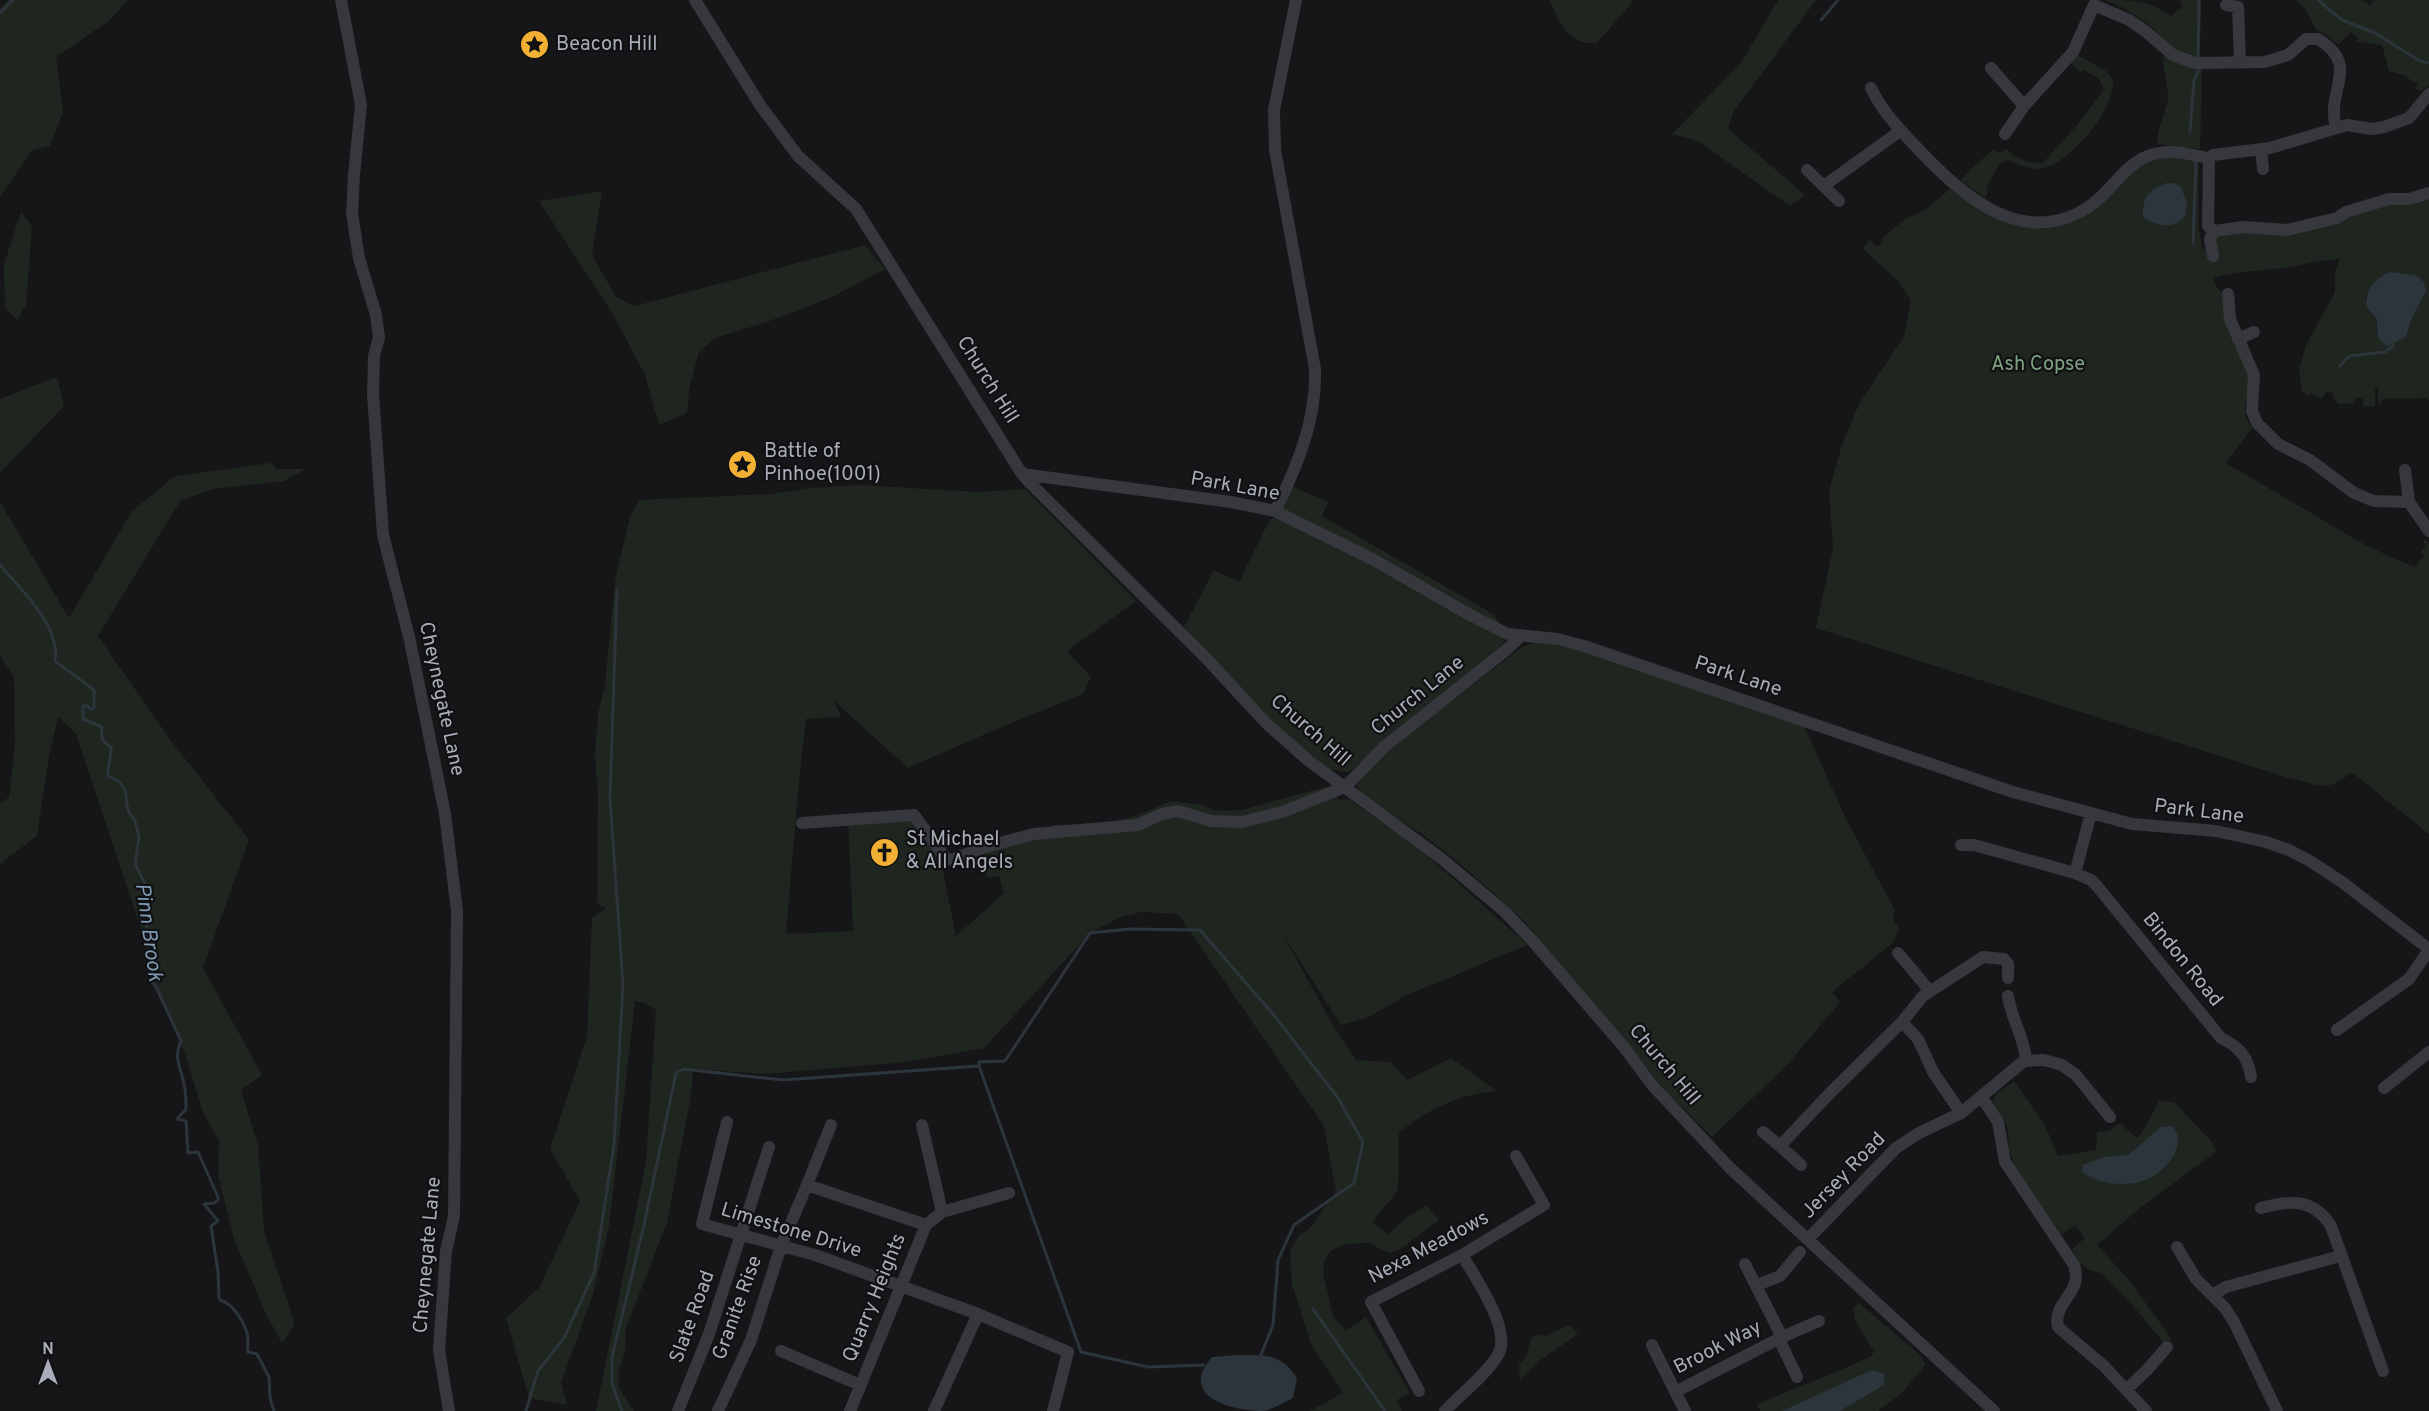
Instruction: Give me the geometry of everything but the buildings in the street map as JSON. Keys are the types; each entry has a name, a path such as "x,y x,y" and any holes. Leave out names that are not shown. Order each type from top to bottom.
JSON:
{"street":[{"name":"Cheynegate Lane","path":"341,0 361,105 352,213 359,258 376,315 378,337 374,356 373,395 383,535 410,641 443,804 457,911 454,1216 446,1251 439,1350 449,1411"},
{"name":"Church Hill","path":"695,0 760,105 798,156 856,209 1022,474 1205,657 1266,723 1309,761 1442,859 1505,912 1623,1046 1653,1086 1730,1168 1994,1411"},
{"path":"1275,511 1299,458 1316,385 1275,150 1274,110 1296,0"},
{"path":"2005,134 2024,106 2073,52 2094,5 2137,25 2173,55 2190,62 2265,62 2285,56 2309,38 2322,41 2339,58 2341,64 2332,112 2336,128"},
{"path":"2226,5 2236,6 2244,14 2239,34 2240,63"},
{"path":"2225,34 2239,34"},
{"path":"1990,68 2024,106"},
{"path":"1870,88 1883,111 1900,131 1953,185 1975,201 2011,218 2032,222 2064,219 2091,206 2145,155 2170,151 2209,159 2217,154 2261,149 2347,124 2378,128 2403,121 2416,112 2429,94"},
{"path":"1825,185 1900,131"},
{"path":"2261,149 2264,169"},
{"path":"2209,159 2207,222 2210,229 2214,231 2243,227 2287,230 2337,218 2346,212 2389,199 2409,199 2429,193"},
{"path":"1808,170 1839,201"},
{"path":"2213,256 2210,239 2214,231"},
{"path":"2228,294 2230,319 2254,375 2252,405 2255,420 2272,439 2310,460 2363,497 2385,502 2409,502"},
{"path":"2238,339 2254,332"},
{"path":"2405,470 2409,502 2429,531"},
{"name":"Park Lane","path":"1022,474 1231,502 1275,511 1374,560 1508,634 1558,639 1594,650 1799,718 1952,773 2091,813 2140,825 2216,831 2266,842 2310,861 2342,882 2429,950"},
{"name":"Church Lane","path":"802,823 914,815 945,857 951,860 985,847 1034,834 1138,825 1178,811 1211,820 1242,822 1285,811 1345,787 1384,747 1521,636"},
{"path":"2075,873 2091,813"},
{"name":"Bindon Road","path":"1960,845 1974,845 2075,873 2091,880 2221,1038 2246,1056 2252,1077"},
{"path":"2337,1030 2409,979 2429,950"},
{"path":"1898,953 1930,991"},
{"path":"1780,1146 1930,991 1983,957 2004,959 2008,964 2008,978"},
{"path":"2008,996 2016,1028 2024,1043 2026,1061 2044,1060 2062,1065 2076,1075 2110,1117"},
{"path":"1902,1022 1918,1039 1933,1072 1961,1113"},
{"path":"2384,1088 2429,1052"},
{"name":"Jersey Road","path":"1808,1239 1896,1148 1918,1133 1961,1113 2026,1061"},
{"path":"1981,1096 1998,1122 2005,1162 2074,1265 2077,1282 2057,1316 2058,1327 2127,1389 2146,1411"},
{"name":"Limestone Drive","path":"728,1122 702,1224 814,1255 978,1314 1068,1352 1053,1411"},
{"path":"807,1185 831,1125"},
{"path":"922,1125 942,1212"},
{"path":"1763,1132 1801,1165"},
{"name":"Slate Road","path":"678,1411 709,1334 769,1147"},
{"name":"Nexa Meadows","path":"1419,1391 1371,1302 1462,1255 1544,1205 1516,1156"},
{"name":"Quarry Heights","path":"807,1185 926,1226"},
{"name":"Granite Rise","path":"718,1411 750,1340 781,1246 807,1185"},
{"name":"Quarry Heights","path":"850,1411 930,1220 942,1212 1009,1193"},
{"path":"2261,1208 2281,1203 2312,1206 2331,1226 2383,1371"},
{"path":"2177,1247 2196,1279 2225,1308 2235,1322 2277,1411"},
{"path":"1757,1285 1780,1276 1800,1252"},
{"path":"1445,1411 1494,1361 1502,1347 1500,1327 1462,1255"},
{"path":"2212,1295 2226,1287 2340,1256"},
{"name":"Brook Way","path":"1745,1264 1757,1285 1797,1377"},
{"path":"934,1411 978,1314"},
{"name":"Brook Way","path":"1675,1392 1819,1321"},
{"path":"1652,1346 1685,1411"},
{"path":"2127,1389 2167,1347"},
{"name":"Quarry Heights","path":"781,1351 861,1385"}],"green space":[{"path":"8,0 128,0 109,21 56,57 63,112 50,146 32,150 0,197 0,9"},
{"path":"1550,0 1634,0 1597,43 1587,43 1572,37 1566,31"},
{"path":"1778,0 1816,0 1733,112 1728,129 1805,195 1790,206 1698,141 1672,134 1741,63"},
{"path":"2105,0 2140,2 2171,16 2183,6 2180,0 2201,0 2200,58 2174,50 2142,19"},
{"path":"2296,0 2362,0 2370,6 2374,0 2429,0 2429,85 2421,91 2416,89 2418,83 2407,76 2389,71 2382,45 2356,41 2358,38 2351,32 2338,45 2324,33 2316,30 2306,10"},
{"path":"2076,54 2106,71 2113,80 2107,106 2088,135 2051,166 2036,169 2008,160 2000,163 1986,188 1989,190 1985,198 1960,180 1992,150 2000,153 2006,149 2028,162 2042,164 2078,124 2103,91 2097,78 2083,70 2081,72 2070,63"},
{"path":"2164,54 2202,68 2200,149 2157,144 2168,97"},
{"name":"Ash Copse","path":"2156,155 2199,161 2198,224 2202,248 2218,257 2216,240 2218,236 2352,213 2429,196 2429,401 2426,398 2382,399 2381,404 2378,404 2378,387 2375,388 2375,406 2363,406 2363,397 2355,398 2355,403 2339,404 2333,398 2332,391 2326,392 2322,399 2312,393 2309,396 2302,391 2299,369 2306,345 2335,292 2335,272 2340,259 2213,278 2218,289 2226,297 2250,376 2249,401 2245,401 2245,408 2252,428 2226,463 2367,546 2414,567 2424,557 2421,551 2426,547 2423,542 2426,539 2429,544 2429,834 2351,772 2336,783 2315,785 1816,628 1833,548 1829,491 1842,445 1859,404 1904,336 1911,300 1898,281 1862,248 1870,240 1877,247 1884,241 1882,238 1905,219 1924,211 1951,188 1975,206 2052,226","holes":["2426,293 2411,320 2406,337 2376,333 2377,320 2366,306 2366,295"]},
{"path":"602,191 592,255 616,297 635,306 865,245 885,269 832,297 767,322 715,338 699,352 689,389 687,413 659,425 645,375 614,316 539,201"},
{"path":"21,212 32,226 26,305 17,320 5,308 4,264"},
{"path":"57,377 64,406 0,473 0,399"},
{"path":"271,463 277,469 306,469 284,481 213,489 180,501 98,636 169,738 249,840 203,968 262,1075 241,1090 258,1145 264,1231 295,1324 282,1343 266,1314 234,1239 218,1175 219,1141 203,1112 185,1054 157,987 146,944 76,734 58,717 49,756 37,836 0,864 0,804 9,797 15,744 14,676 0,656 0,502 69,618 132,511 175,476"},
{"path":"859,485 979,492 1025,489 1136,601 1067,651 1091,677 1083,694 908,768 834,701 841,717 806,719 786,934 853,931 848,820 914,815 940,857 956,936 1004,893 999,876 988,878 980,855 1050,834 1053,825 1108,823 1138,815 1171,801 1202,805 1215,811 1242,810 1329,786 1340,800 1348,799 1415,845 1528,945 1407,995 1369,1017 1341,1025 1282,933 1334,1027 1356,1060 1391,1062 1407,1080 1451,1058 1497,1091 1470,1095 1445,1104 1421,1117 1399,1133 1398,1190 1372,1223 1388,1234 1409,1216 1427,1205 1439,1220 1401,1249 1389,1253 1369,1243 1345,1244 1331,1251 1324,1261 1323,1273 1333,1316 1346,1330 1366,1317 1410,1393 1397,1400 1402,1411 1310,1411 1343,1393 1311,1344 1292,1284 1290,1251 1299,1235 1310,1228 1336,1191 1324,1126 1178,914 1141,912 1118,918 1090,933 984,1048 906,1062 765,1074 693,1069 691,1095 667,1223 626,1328 625,1353 619,1370 619,1388 634,1411 596,1411 646,1162 656,1010 647,1004 635,1001 609,1226 593,1294 561,1383 567,1405 529,1398 506,1318 539,1288 580,1201 550,1149 587,1036 592,918 606,908 597,904 598,797 595,755 598,714 605,685 616,575 630,517 639,500 771,494 811,488"},
{"path":"1291,486 1328,502 1322,516 1495,615 1505,640 1493,657 1349,772 1326,769 1268,719 1184,627 1214,570 1239,582 1269,521 1276,516"},
{"path":"1540,641 1599,655 1804,726 1847,821 1895,910 1893,919 1899,929 1893,943 1832,992 1840,1002 1788,1064 1712,1137 1666,1091 1522,919 1457,861 1360,792 1357,785 1378,760 1418,727 1522,647"},
{"path":"2014,1081 2045,1125 2058,1156 2096,1150 2097,1132 2109,1131 2120,1123 2136,1138 2142,1133 2159,1101 2174,1102 2212,1142 2216,1152 2140,1208 2097,1245 2128,1279 2172,1339 2163,1342 2130,1302 2101,1273 2090,1270 2080,1263 2072,1249 2085,1238 2075,1225 2062,1235 2014,1166 2009,1148 2007,1125 1993,1100 1997,1093"},
{"path":"1859,1303 1921,1356 1925,1365 1903,1392 1878,1411 1760,1411 1757,1404 1871,1356 1874,1352 1855,1320 1853,1308"},
{"path":"1570,1325 1578,1334 1539,1361 1520,1380 1519,1364 1526,1357 1531,1338 1538,1334 1545,1336"}],"shaded area":[{"path":"2167,183 2174,183 2181,187 2187,204 2185,216 2170,225 2153,223 2143,217 2145,199 2151,191"},
{"path":"2390,272 2415,275 2424,282 2426,292 2411,320 2406,337 2387,346 2379,338 2377,320 2366,306 2372,285"},
{"path":"2172,1126 2177,1133 2177,1149 2161,1171 2146,1180 2130,1184 2104,1182 2082,1172 2083,1165 2104,1157 2128,1155 2161,1127"},
{"path":"1237,1355 1272,1357 1285,1364 1297,1378 1293,1398 1263,1411 1236,1408 1212,1399 1204,1391 1201,1382 1203,1371 1212,1357"},
{"path":"1872,1370 1884,1374 1884,1385 1840,1411 1782,1411"}],"waterway":[{"name":"Pinn Brook","path":"0,13 13,0"},
{"path":"1821,20 1838,0"},
{"path":"2198,56 2199,0"},
{"path":"2318,0 2342,20 2375,33 2420,61 2429,63"},
{"path":"2190,132 2194,80 2199,69"},
{"path":"2193,243 2196,162"},
{"path":"2340,366 2349,356 2385,352 2393,346 2392,342"},
{"name":"Pinn Brook","path":"0,565 38,609 46,622 52,635 55,661 94,690 94,708 83,706 83,719 102,727 102,739 111,747 108,776 120,782 125,790 128,811 135,821 139,837 135,864 145,884 149,978 156,987 181,1041 178,1063 185,1087 186,1109 177,1119 186,1121 188,1153 198,1152 218,1197 214,1203 204,1204 218,1221 211,1226 218,1272 219,1297 237,1313 243,1323 248,1335 248,1352 257,1354 269,1377 270,1398 274,1411"},
{"path":"526,1411 538,1371 564,1338 594,1273 614,1145 623,985 610,798 617,590"},
{"path":"622,1411 612,1384 612,1357 644,1225 676,1073 683,1069 783,1080 979,1066 979,1062 1005,1061 1090,933 1129,929 1200,930 1273,1014 1338,1098 1363,1142 1354,1183 1294,1225 1278,1260 1273,1325 1261,1355"},
{"path":"979,1066 1081,1352 1148,1367 1204,1365"},
{"path":"1313,1309 1385,1411"}],"place":[{"name":"Beacon Hill","path":"535,45"},
{"name":"Battle of Pinhoe(1001)","path":"743,464"},
{"name":"St Michael & All Angels","path":"885,852"}]}
